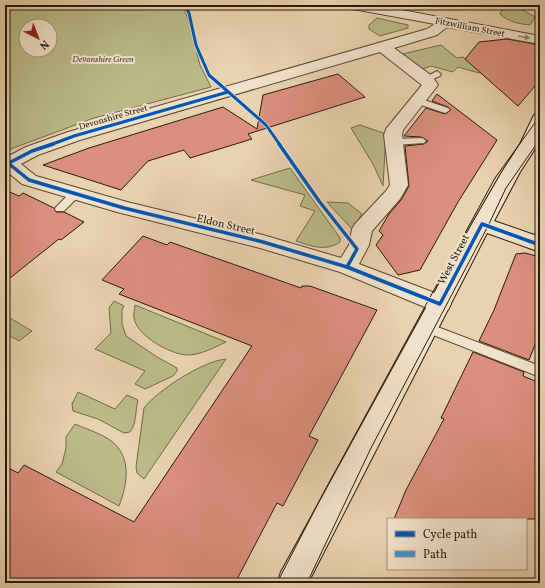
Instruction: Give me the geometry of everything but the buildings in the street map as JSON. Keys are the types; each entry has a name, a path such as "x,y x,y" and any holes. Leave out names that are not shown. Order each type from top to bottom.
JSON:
{"street":[{"name":"Fitzwilliam Street","path":"353,5 540,40"},
{"name":"Devonshire Street","path":"6,164 32,151 74,136 432,32 439,28 444,22"},
{"path":"347,267 359,245 362,229 393,195 399,185 396,176 393,135 395,129 430,86 432,76 382,46"},
{"name":"West Street","path":"292,583 482,224 511,172 534,138 540,119"},
{"name":"Eldon Street","path":"6,164 29,180 124,208 263,242 347,267 440,304"},
{"path":"482,224 540,245"}],"lane":[{"path":"418,101 445,110"},
{"path":"394,142 421,141"},
{"path":"60,208 76,193"},
{"path":"427,328 540,372"}],"green space":[{"name":"Devonshire Green","path":"5,5 194,5 183,8 188,18 200,65 211,87 94,118 8,150 5,149"},
{"path":"507,5 514,5 535,17 530,25 514,22 500,14 503,7"},
{"path":"377,18 408,25 408,28 380,36 369,29 369,25"},
{"path":"441,45 457,58 463,57 467,61 485,65 479,73 458,67 453,72 431,66 420,70 398,55"},
{"path":"360,125 386,134 383,186 373,164 351,128"},
{"path":"290,168 340,238 340,242 329,247 318,247 296,241 315,211 300,206 305,195 251,180"},
{"path":"327,202 348,203 362,214 352,229"},
{"path":"114,301 124,306 122,310 122,324 126,336 157,357 177,368 177,371 173,376 145,389 135,384 145,371 95,349 111,333 109,308"},
{"path":"135,305 226,342 193,355 173,352 148,338 136,325 134,318"},
{"path":"5,315 32,331 19,341 5,333"},
{"path":"226,359 144,479 137,473 136,467 144,408 159,393 170,385 205,365"},
{"path":"78,392 115,409 127,395 138,400 135,421 130,432 124,433 98,419 73,411 72,404"},
{"path":"75,424 110,440 117,446 122,454 125,462 126,479 119,506 56,472 62,464 66,448 66,437"}],"tram line":[{"path":"277,583 325,490 495,178 540,116"},
{"path":"307,583 371,448 488,226 506,188 540,139"}],"cycle path":[{"path":"184,5 189,13 196,45 209,75 266,125 319,201 357,249 347,267"},
{"path":"5,165 32,151 74,136 228,92"},
{"path":"8,163 29,180 124,208 263,242 347,267 440,304 482,224 540,245"}]}
